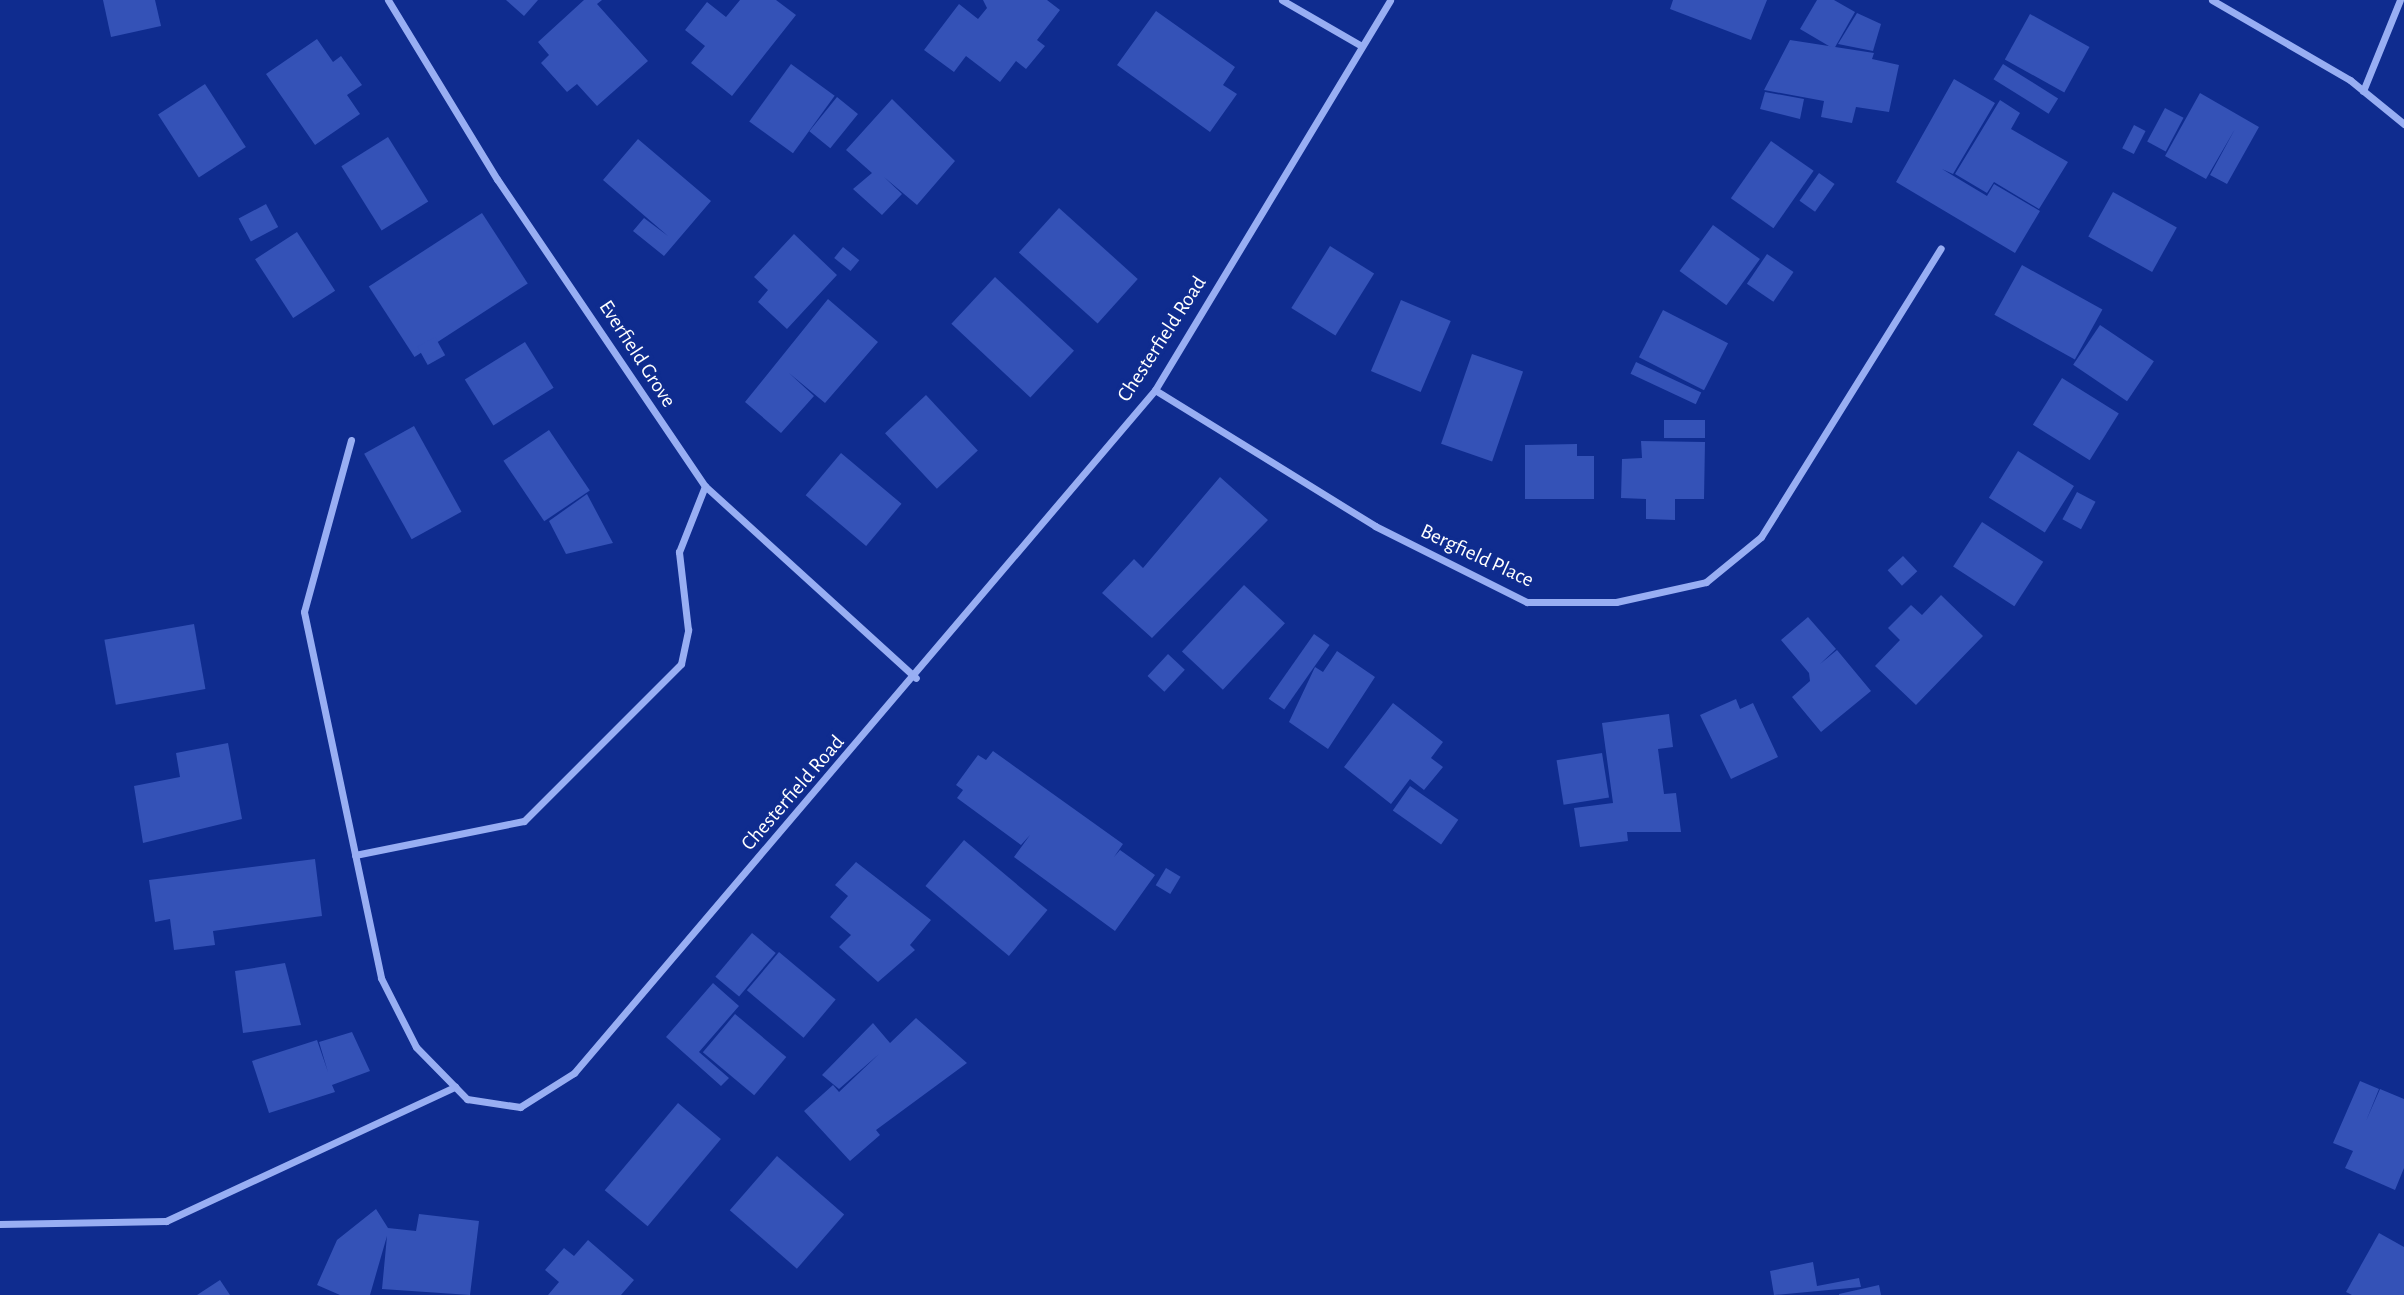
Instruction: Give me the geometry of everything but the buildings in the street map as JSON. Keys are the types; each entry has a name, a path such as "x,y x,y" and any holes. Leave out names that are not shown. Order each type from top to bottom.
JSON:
{"street":[{"name":"Everfield Grove","path":"388,0 497,179 705,486 916,678"},
{"path":"1282,0 1360,45"},
{"name":"Chesterfield Road","path":"351,440 304,612 381,978 416,1047 467,1099 520,1107 574,1073 916,678 1155,390 1360,45 1390,0"},
{"path":"2212,0 2363,90 2404,124"},
{"path":"2363,90 2400,0"},
{"name":"Bergfield Place","path":"1155,390 1375,526 1527,602 1616,602 1706,582 1761,537 1941,248"},
{"path":"355,855 524,821 681,664 688,630 679,552 705,486"},
{"path":"0,1224 166,1221 455,1087"}]}
